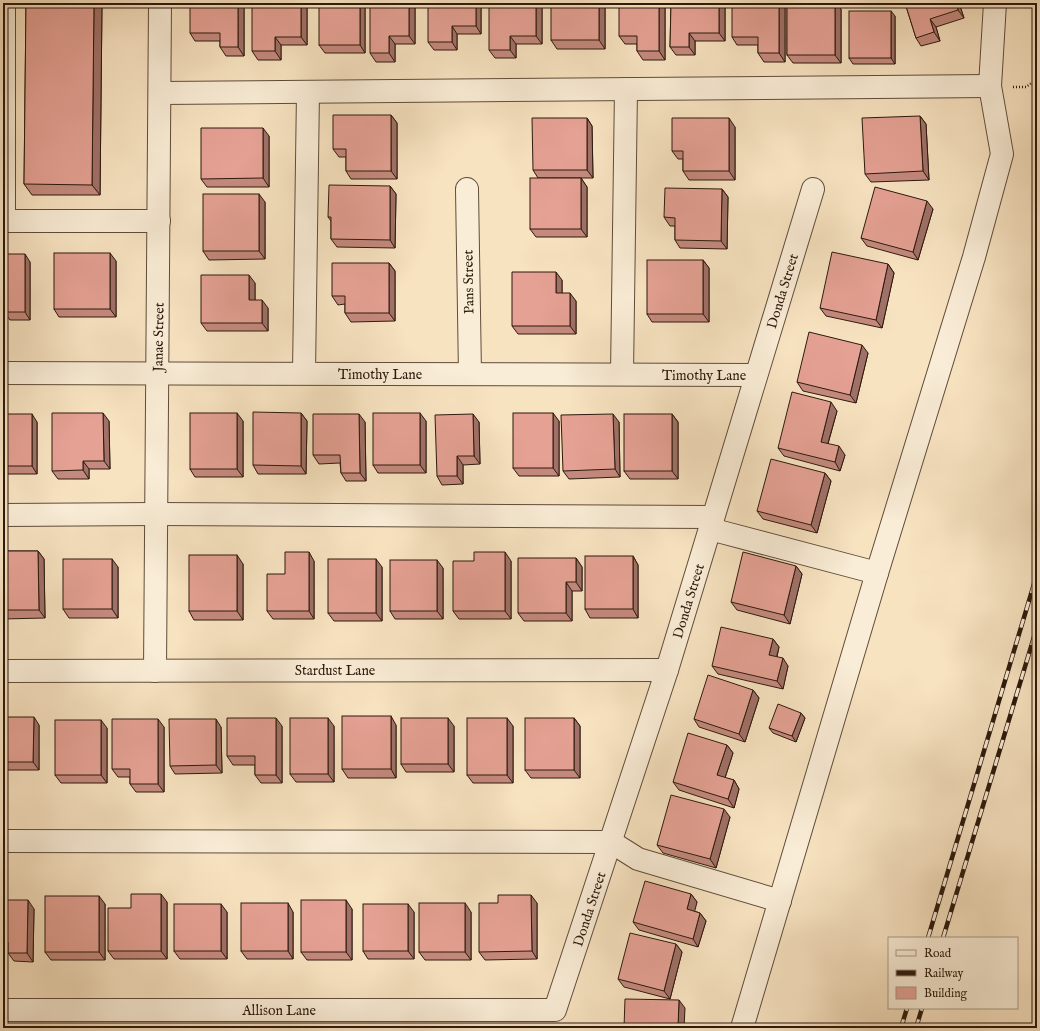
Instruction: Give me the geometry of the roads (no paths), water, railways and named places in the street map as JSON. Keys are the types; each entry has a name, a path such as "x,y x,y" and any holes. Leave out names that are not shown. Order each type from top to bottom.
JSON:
{"street":[{"path":"4,3 3,221 159,221"},
{"name":"Janae Street","path":"155,671 160,3"},
{"path":"742,1028 877,573 974,257 1002,154 990,86 994,3"},
{"path":"160,93 990,86"},
{"path":"622,374 626,89"},
{"path":"304,373 308,92"},
{"name":"Pans Street","path":"467,189 470,374"},
{"name":"Donda Street","path":"556,1010 667,670 813,189"},
{"name":"Timothy Lane","path":"3,373 756,375"},
{"path":"3,516 156,514 712,523 877,573"},
{"name":"Stardust Lane","path":"3,671 667,670"},
{"path":"3,841 610,842 638,859 780,900"},
{"name":"Allison Lane","path":"3,1010 556,1010"}],"railway":[{"path":"928,937 1037,574"},
{"path":"943,937 1037,627"},
{"path":"901,1028 907,1009"},
{"path":"916,1028 922,1009"}]}
